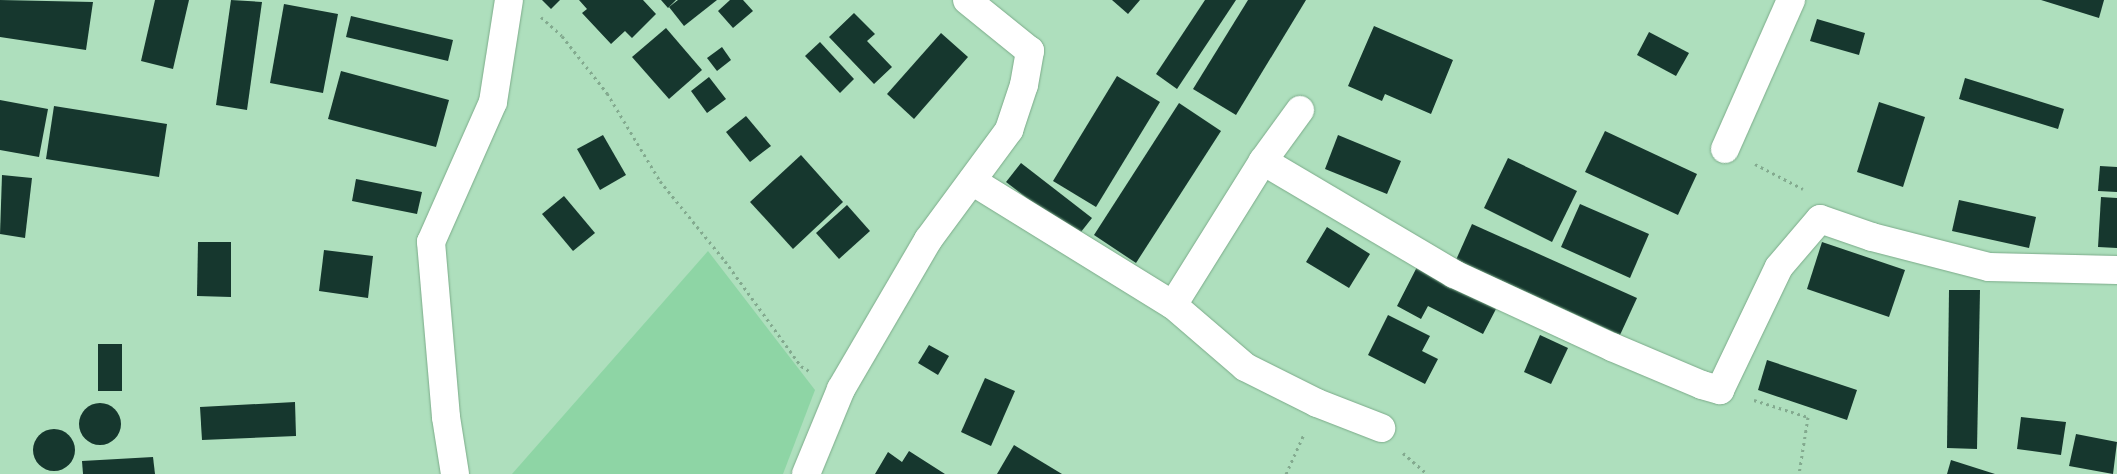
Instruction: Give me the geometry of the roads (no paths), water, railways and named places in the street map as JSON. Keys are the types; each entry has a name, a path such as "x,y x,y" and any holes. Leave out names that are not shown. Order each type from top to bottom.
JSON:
{"lane":[{"path":"455,474 446,417 431,242 493,102 509,0"},
{"path":"806,474 842,389 928,240 1009,130 1024,86 1030,51 967,0"},
{"path":"1725,149 1791,0"},
{"path":"1173,305 1263,160 1300,110"},
{"path":"1263,160 1454,274 1620,350 1702,385 1720,390 1779,267 1820,219 1872,237 1989,267 2117,270"},
{"path":"972,181 1173,305 1245,367 1318,403 1381,428"}]}
